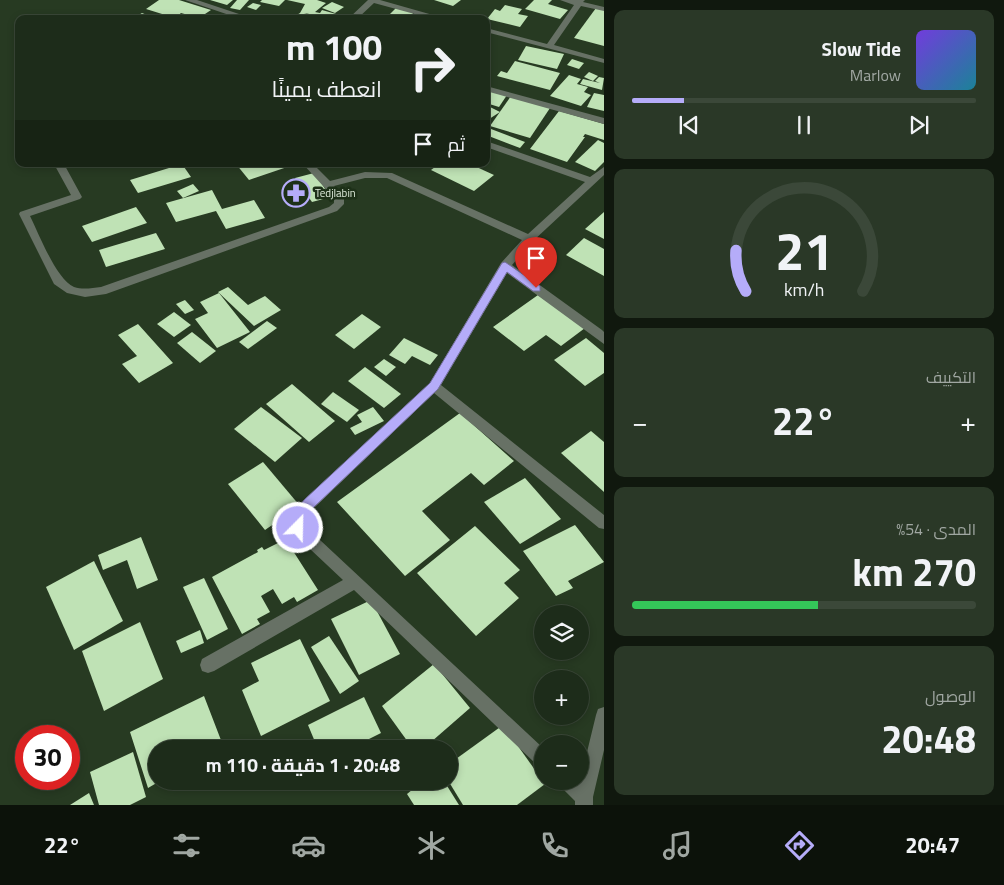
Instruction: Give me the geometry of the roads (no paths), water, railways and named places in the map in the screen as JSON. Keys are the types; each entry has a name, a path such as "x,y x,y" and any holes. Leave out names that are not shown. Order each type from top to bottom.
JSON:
{"street":[{"path":"189,0 237,15"},
{"path":"356,15 372,0 428,15"},
{"path":"564,0 604,9"},
{"path":"549,47 579,2"},
{"path":"490,31 604,61"},
{"path":"490,89 604,121"},
{"path":"490,145 592,181"},
{"path":"61,167 77,197 24,214 58,282 71,290 85,293 102,291 333,209 338,204 339,197 311,167"},
{"path":"534,750 298,528 299,516 309,504 434,386 505,266 529,239 604,170"},
{"path":"328,185 360,174 375,172 390,175 529,239"},
{"path":"505,266 598,333 604,340"},
{"path":"434,386 604,523"},
{"path":"208,664 356,581"},
{"path":"584,801 604,715"},
{"path":"575,790 584,801"}],"place":[{"name":"Tedjlabin","path":"296,193"}]}
